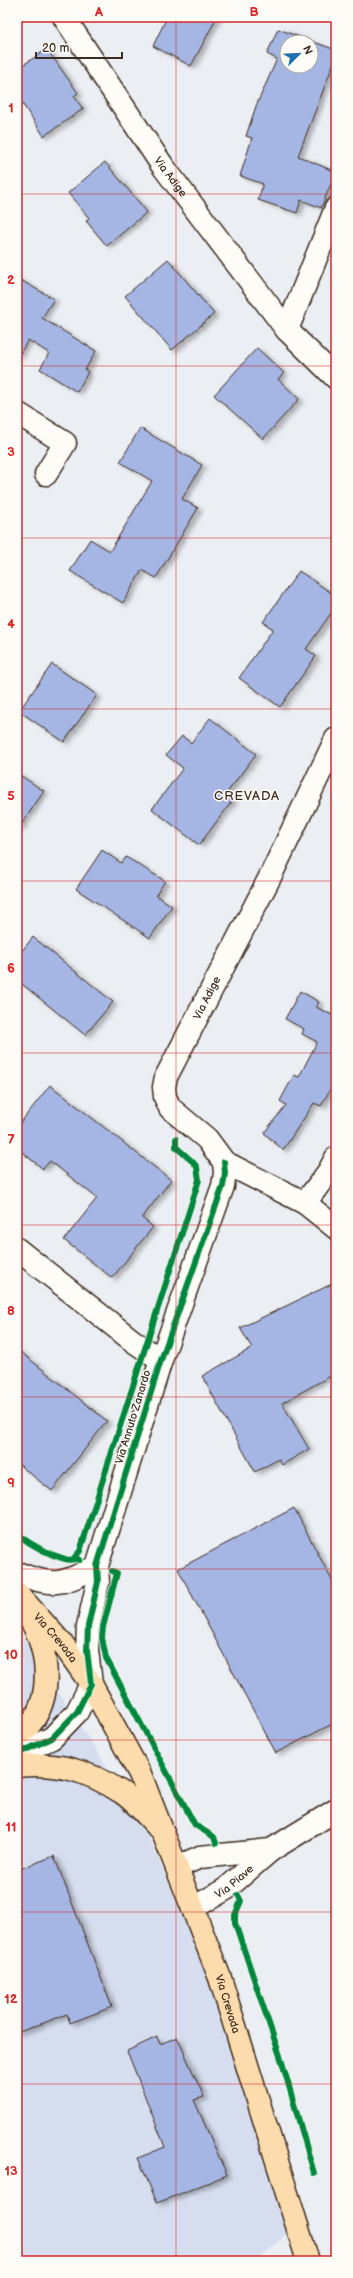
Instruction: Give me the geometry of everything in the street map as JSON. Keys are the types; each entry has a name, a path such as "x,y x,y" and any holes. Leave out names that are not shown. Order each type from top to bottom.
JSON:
{"main road":[{"name":"Via Crevada","path":"17,1593 65,1647 92,1684 140,1774 160,1830 177,1867 220,1978 308,2261"},
{"name":"Via Crevada","path":"17,1601 31,1621 41,1644 46,1668 46,1690 35,1716 17,1736"},
{"name":"Via Crevada","path":"17,1766 58,1765 96,1778 122,1792 160,1830"}],"street":[{"name":"Via Adige","path":"64,17 162,165 287,330 336,378"},
{"path":"287,330 336,208"},
{"path":"17,413 65,443 46,474"},
{"name":"Via Adige","path":"336,739 268,879 166,1077 164,1087 164,1097 170,1108 207,1139 224,1162 305,1203 336,1228"},
{"path":"305,1203 329,1171 336,1158"},
{"name":"Via Annuto Zanardo","path":"92,1684 87,1650 88,1626 98,1582 97,1566 161,1360 223,1186 225,1173 224,1162"},
{"path":"17,1249 133,1342 161,1360"},
{"path":"17,1573 40,1581 70,1581 97,1566"},
{"path":"17,1754 52,1738 76,1712 92,1684"},
{"name":"Via Piave","path":"193,1908 226,1889 271,1850 336,1810"},
{"name":"Via Piave","path":"177,1867 200,1857 271,1850"}],"shaded area":[{"path":"17,1628 142,1821 216,1995 287,2234 255,2261 17,2261"}],"building":[{"path":"167,17 217,17 191,66 153,46"},
{"path":"278,29 292,34 279,34 279,74 319,74 319,44 336,50 336,57 298,156 336,172 321,208 301,200 297,213 258,200 263,184 240,176 252,138 246,136 256,106 277,59 267,54"},
{"path":"47,49 78,93 74,96 83,109 44,136 17,96 17,69"},
{"path":"105,162 147,212 107,246 86,221 89,218 68,193"},
{"path":"168,259 214,314 172,350 125,296"},
{"path":"17,278 54,299 42,318 96,351 85,370 88,372 77,392 40,369 49,353 28,340 17,359"},
{"path":"257,348 284,373 278,379 299,399 263,439 214,395"},
{"path":"140,428 202,465 182,499 198,508 156,578 142,570 123,603 70,571 90,539 110,551 152,481 120,462"},
{"path":"299,571 336,596 336,606 306,649 316,656 280,707 239,678 273,629 263,622"},
{"path":"52,664 97,695 64,742 19,711"},
{"path":"210,718 256,754 226,794 233,800 199,845 152,809 183,768 166,755 182,736 191,743"},
{"path":"17,773 44,791 17,831"},
{"path":"102,850 121,863 126,857 165,881 156,895 172,906 150,938 76,889"},
{"path":"33,937 113,1002 85,1035 17,980 17,957"},
{"path":"300,991 319,1002 316,1007 332,1015 336,1007 336,1079 321,1106 314,1103 283,1150 264,1133 286,1105 280,1101 294,1075 299,1077 317,1042 302,1034 304,1029 285,1019"},
{"path":"50,1085 171,1180 142,1218 153,1227 112,1278 64,1240 97,1198 50,1161 43,1169 17,1148 17,1127"},
{"path":"336,1282 336,1373 282,1403 309,1449 282,1465 279,1459 255,1472 202,1376 252,1348 240,1328"},
{"path":"17,1349 107,1421 52,1491 17,1463"},
{"path":"294,1508 336,1588 336,1722 276,1753 178,1569"},
{"path":"54,1856 112,2007 70,2023 67,2014 17,2033 17,1870"},
{"path":"157,2037 160,2044 177,2037 204,2097 194,2100 227,2175 157,2203 138,2158 165,2147 127,2051"}],"cycle path":[{"path":"74,1558 80,1551 199,1180 197,1167 176,1147 176,1139"},
{"path":"17,1754 52,1738 77,1712 91,1684 87,1650 88,1626 98,1582 97,1566 161,1360 223,1186 225,1173 224,1162"},
{"path":"17,1534 46,1552 67,1560 80,1560"},
{"path":"112,1571 117,1573 103,1627 102,1638 106,1658 195,1825 214,1837 216,1843"},
{"path":"238,1895 241,1901 235,1915 235,1923 282,2062 314,2173"}],"district":[{"name":"CREVADA","path":"247,796"}]}
